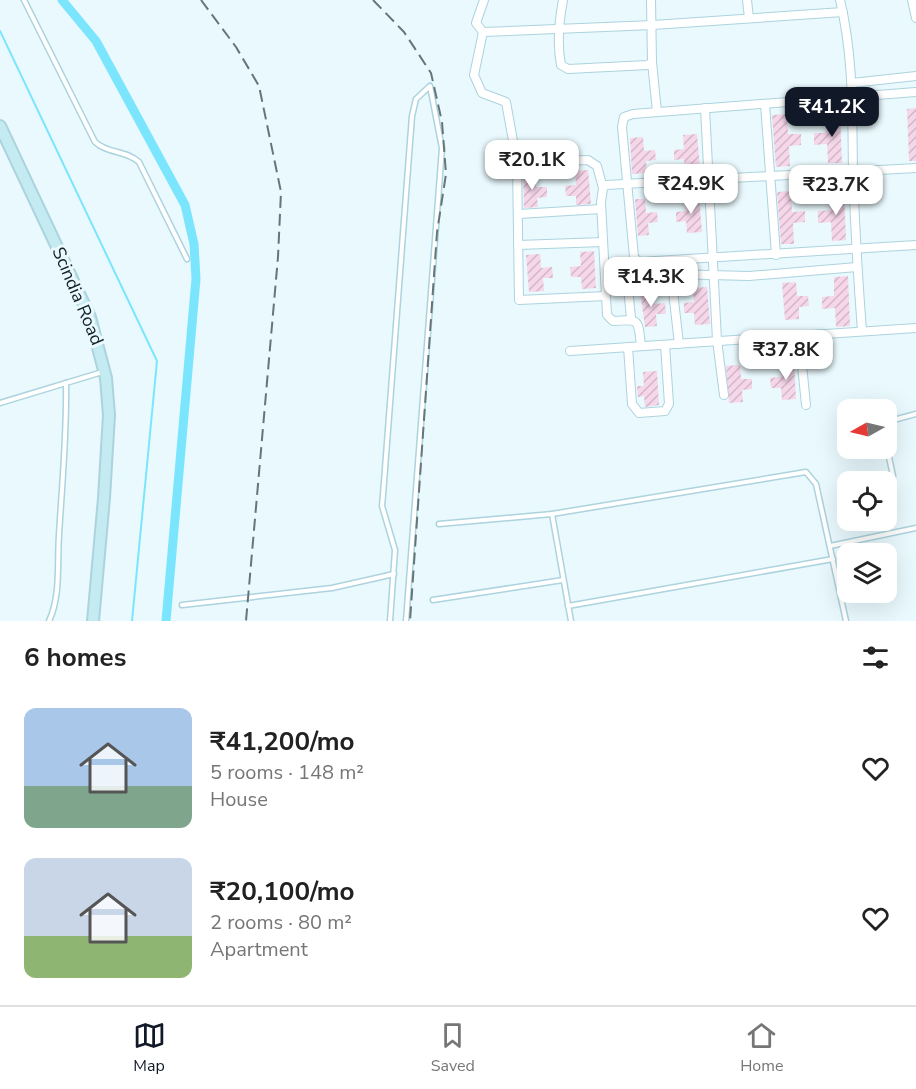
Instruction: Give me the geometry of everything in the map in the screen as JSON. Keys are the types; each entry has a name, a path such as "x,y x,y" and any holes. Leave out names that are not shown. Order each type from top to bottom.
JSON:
{"main road":[{"name":"Scindia Road","path":"0,126 90,316 106,378 109,415 93,621"},
{"path":"0,140 90,332 99,373 103,411 100,469 86,621"}],"street":[{"path":"484,0 476,23 483,32 474,75 482,93 506,102 517,163 519,300 606,296"},
{"path":"563,0 559,29 560,59 564,68 648,65 652,62"},
{"path":"651,0 652,62 657,112"},
{"path":"747,0 749,18"},
{"path":"840,0 852,83 855,250 862,331"},
{"path":"912,0 916,18"},
{"path":"483,32 653,25 843,12"},
{"path":"852,83 916,76"},
{"path":"916,92 657,112 628,115 622,122 634,257 639,262 916,245"},
{"path":"765,104 776,255"},
{"path":"705,108 717,340 724,395"},
{"path":"517,163 588,160 597,166 603,188 601,209 609,319 613,321 631,318"},
{"path":"603,188 628,184 916,168"},
{"path":"519,214 601,209"},
{"path":"518,245 603,242"},
{"path":"641,346 639,326 631,318 627,278 671,274 749,276 857,267"},
{"path":"671,274 679,344"},
{"path":"570,351 916,328"},
{"path":"799,335 806,405"},
{"path":"628,347 632,404 639,413 650,414 665,411 669,404 665,345"}],"lane":[{"path":"24,0 95,142 106,150 126,154 139,162 187,260"},
{"path":"390,621 395,550 382,506 382,495 412,116 416,99 430,86 442,148 406,621"},
{"path":"0,403 99,373"},
{"path":"50,621 54,611 67,421 66,383"},
{"path":"897,419 916,414"},
{"path":"439,524 552,514 806,472 816,484 846,621"},
{"path":"552,514 571,621"},
{"path":"830,546 916,528"},
{"path":"568,606 833,559"},
{"path":"182,605 248,600 333,588 394,574"},
{"path":"433,600 563,580"}],"building":[{"path":"916,108 916,161 909,161 907,109"},
{"path":"840,112 842,163 828,163 827,144 814,145 814,133 826,133 826,113"},
{"path":"787,114 788,134 801,134 801,145 789,146 790,166 776,167 772,115"},
{"path":"697,134 700,170 685,171 684,159 674,160 674,150 684,149 683,135"},
{"path":"643,137 644,151 655,150 656,160 646,161 647,173 632,174 630,138"},
{"path":"588,170 591,204 576,205 576,196 566,196 565,186 576,185 575,171"},
{"path":"535,173 536,187 547,187 547,197 537,198 538,207 524,208 523,174"},
{"path":"830,190 844,190 846,240 832,241 831,222 818,223 818,211 831,210"},
{"path":"791,191 792,212 805,211 805,222 793,223 794,244 781,244 777,192"},
{"path":"699,196 702,232 687,233 686,221 676,222 676,212 686,211 685,197"},
{"path":"635,199 645,199 646,213 657,212 658,222 648,223 649,235 638,236"},
{"path":"594,251 596,288 582,289 581,277 571,277 570,267 581,266 580,252"},
{"path":"540,254 541,268 552,267 553,278 543,278 544,291 529,292 526,255"},
{"path":"848,276 850,326 836,327 835,308 822,309 822,297 834,296 834,277"},
{"path":"796,282 797,296 808,296 809,306 799,307 799,319 785,320 782,283"},
{"path":"707,287 710,324 695,325 694,313 684,313 684,303 694,302 693,288"},
{"path":"653,290 654,304 665,303 666,314 656,314 657,326 645,327 640,291"},
{"path":"794,362 796,399 782,400 781,388 771,388 770,378 781,377 780,363"},
{"path":"740,365 741,379 752,379 752,389 742,390 743,402 729,403 726,366"},
{"path":"657,371 659,405 645,407 644,396 638,397 637,386 644,386 643,372"}],"waterway":[{"path":"62,0 96,41 185,205 194,244 196,279 166,621"},
{"path":"0,31 157,361 132,621"}],"railway":[{"path":"201,0 236,47 259,86 281,192 278,257 246,621"},
{"path":"373,0 404,32 431,73 442,122 446,174 437,232 410,621"}]}
